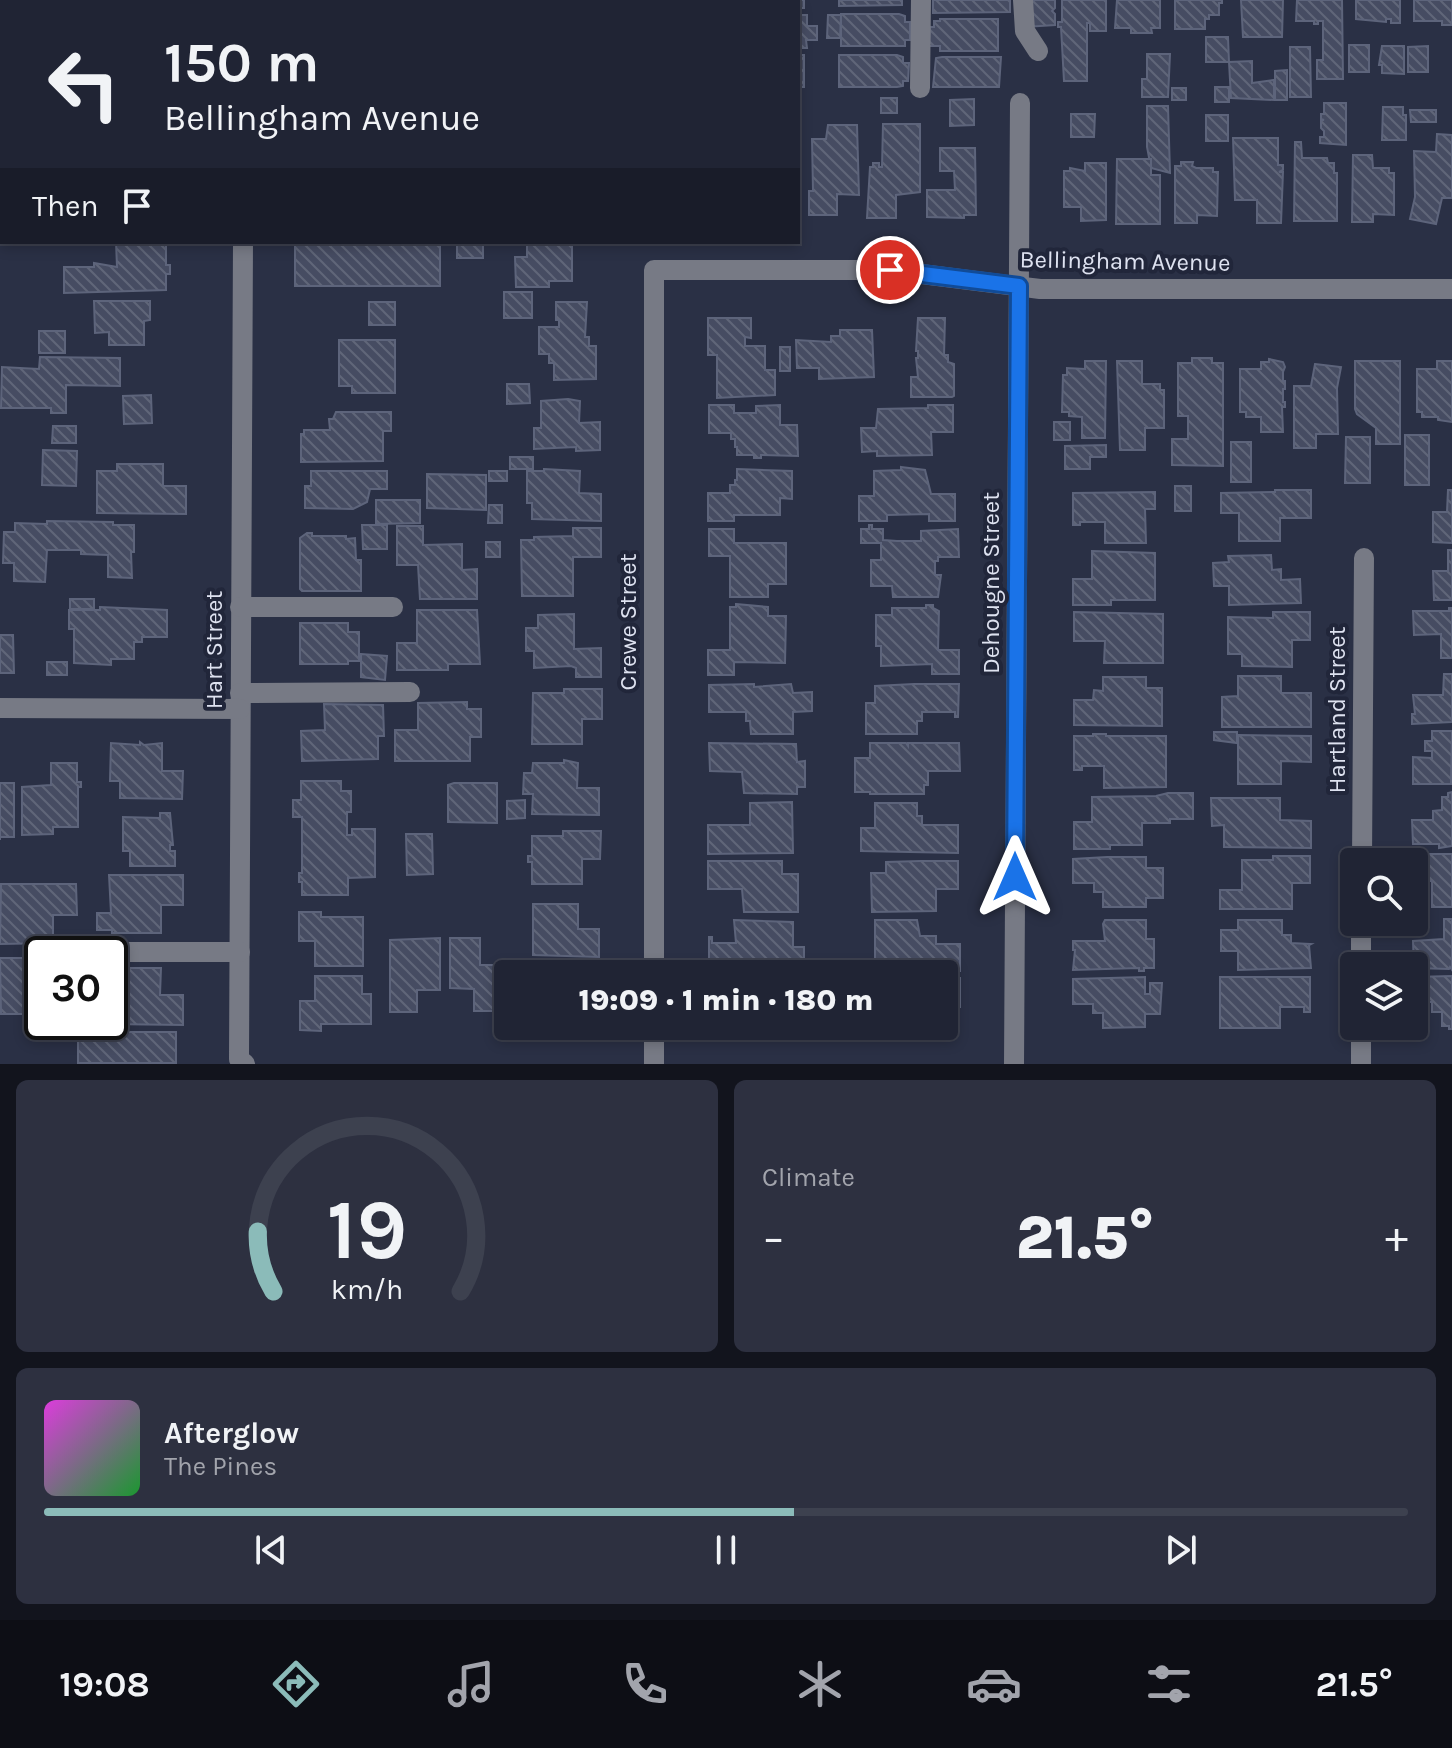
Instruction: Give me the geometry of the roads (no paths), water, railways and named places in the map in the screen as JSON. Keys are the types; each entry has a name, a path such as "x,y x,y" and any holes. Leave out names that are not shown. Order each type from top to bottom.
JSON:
{"street":[{"path":"920,88 921,0"},
{"path":"1023,0 1025,31 1038,51"},
{"name":"Dehougne Street","path":"1014,1064 1020,103"},
{"name":"Hart Street","path":"242,1061 240,607 243,244"},
{"name":"Bellingham Avenue","path":"654,270 890,270 1040,289 1452,289"},
{"name":"Crewe Street","path":"654,270 654,960"},
{"name":"Hartland Street","path":"1362,848 1364,558"},
{"path":"240,607 393,607"},
{"path":"0,708 410,692"},
{"path":"128,952 240,952"},
{"path":"654,1040 654,1064"},
{"path":"1361,1040 1361,1064"}]}
